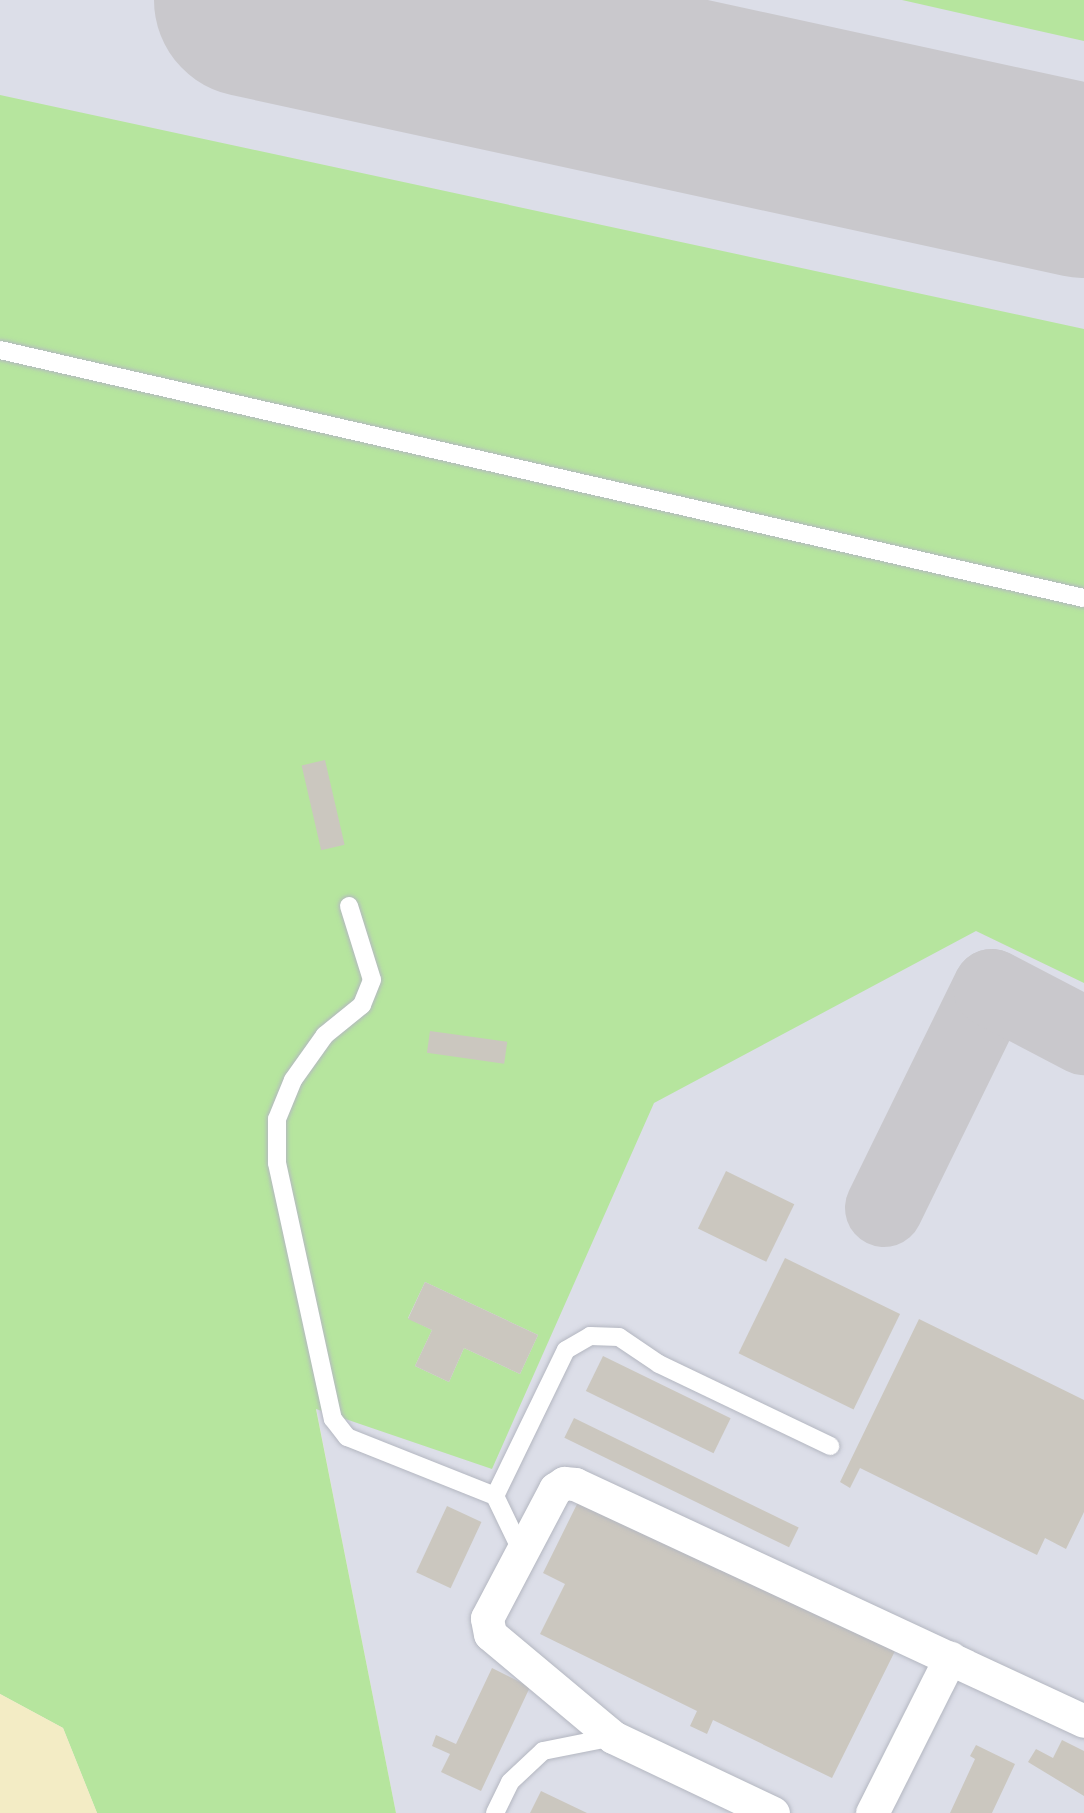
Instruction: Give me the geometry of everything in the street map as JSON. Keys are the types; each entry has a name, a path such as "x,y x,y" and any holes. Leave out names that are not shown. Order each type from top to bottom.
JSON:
{"street":[{"path":"772,1813 613,1737 490,1634 486,1618 555,1490 575,1484 1084,1721"},
{"path":"872,1813 950,1658"}],"lane":[{"path":"0,350 1084,598"},
{"path":"349,906 372,980 362,1005 326,1035 293,1080 277,1119 277,1163 333,1419 346,1437 495,1496 522,1550"},
{"path":"495,1496 566,1350 590,1336 619,1337 659,1364 830,1446"},
{"path":"495,1813 510,1782 543,1752 613,1737"}],"shaded area":[{"path":"0,0 1084,0 1084,1813 396,1813 316,1408 0,552"}],"green space":[{"path":"902,0 1084,0 1084,41"},
{"path":"0,95 1084,329 1084,983 976,931 654,1103 492,1469 316,1409 396,1813 97,1813 63,1728 0,1694","holes":["425,1282 538,1335 520,1374 464,1348 449,1382 415,1366 432,1330 408,1318"]}],"sand":[{"path":"0,1694 63,1728 97,1813 0,1813"}],"building":[{"path":"325,760 345,845 321,850 302,765"},
{"path":"430,1031 507,1042 504,1064 427,1053"},
{"path":"726,1171 794,1204 766,1262 698,1229"},
{"path":"785,1258 900,1314 854,1409 739,1353"},
{"path":"425,1282 538,1335 520,1374 464,1348 449,1382 415,1366 432,1330 408,1319"},
{"path":"919,1319 1084,1400 1084,1512 1066,1549 1045,1538 1037,1555 860,1468 850,1488 840,1482"},
{"path":"603,1356 731,1418 714,1453 586,1391"},
{"path":"574,1418 799,1528 789,1547 564,1438"},
{"path":"582,1494 896,1649 832,1778 713,1720 707,1734 690,1726 697,1711 540,1634 565,1584 543,1573"},
{"path":"447,1506 481,1522 451,1588 416,1572"},
{"path":"492,1668 530,1687 481,1791 441,1772 450,1754 432,1746 436,1735 456,1744"},
{"path":"1062,1740 1084,1751 1084,1796 1028,1762 1036,1749 1053,1758"},
{"path":"976,1745 1015,1764 992,1813 950,1813 975,1759 970,1756"},
{"path":"541,1791 587,1813 530,1813"}],"taxiway":[{"path":"884,1208 992,988 1084,1036"}],"runway":[{"path":"251,0 1084,181"}]}
